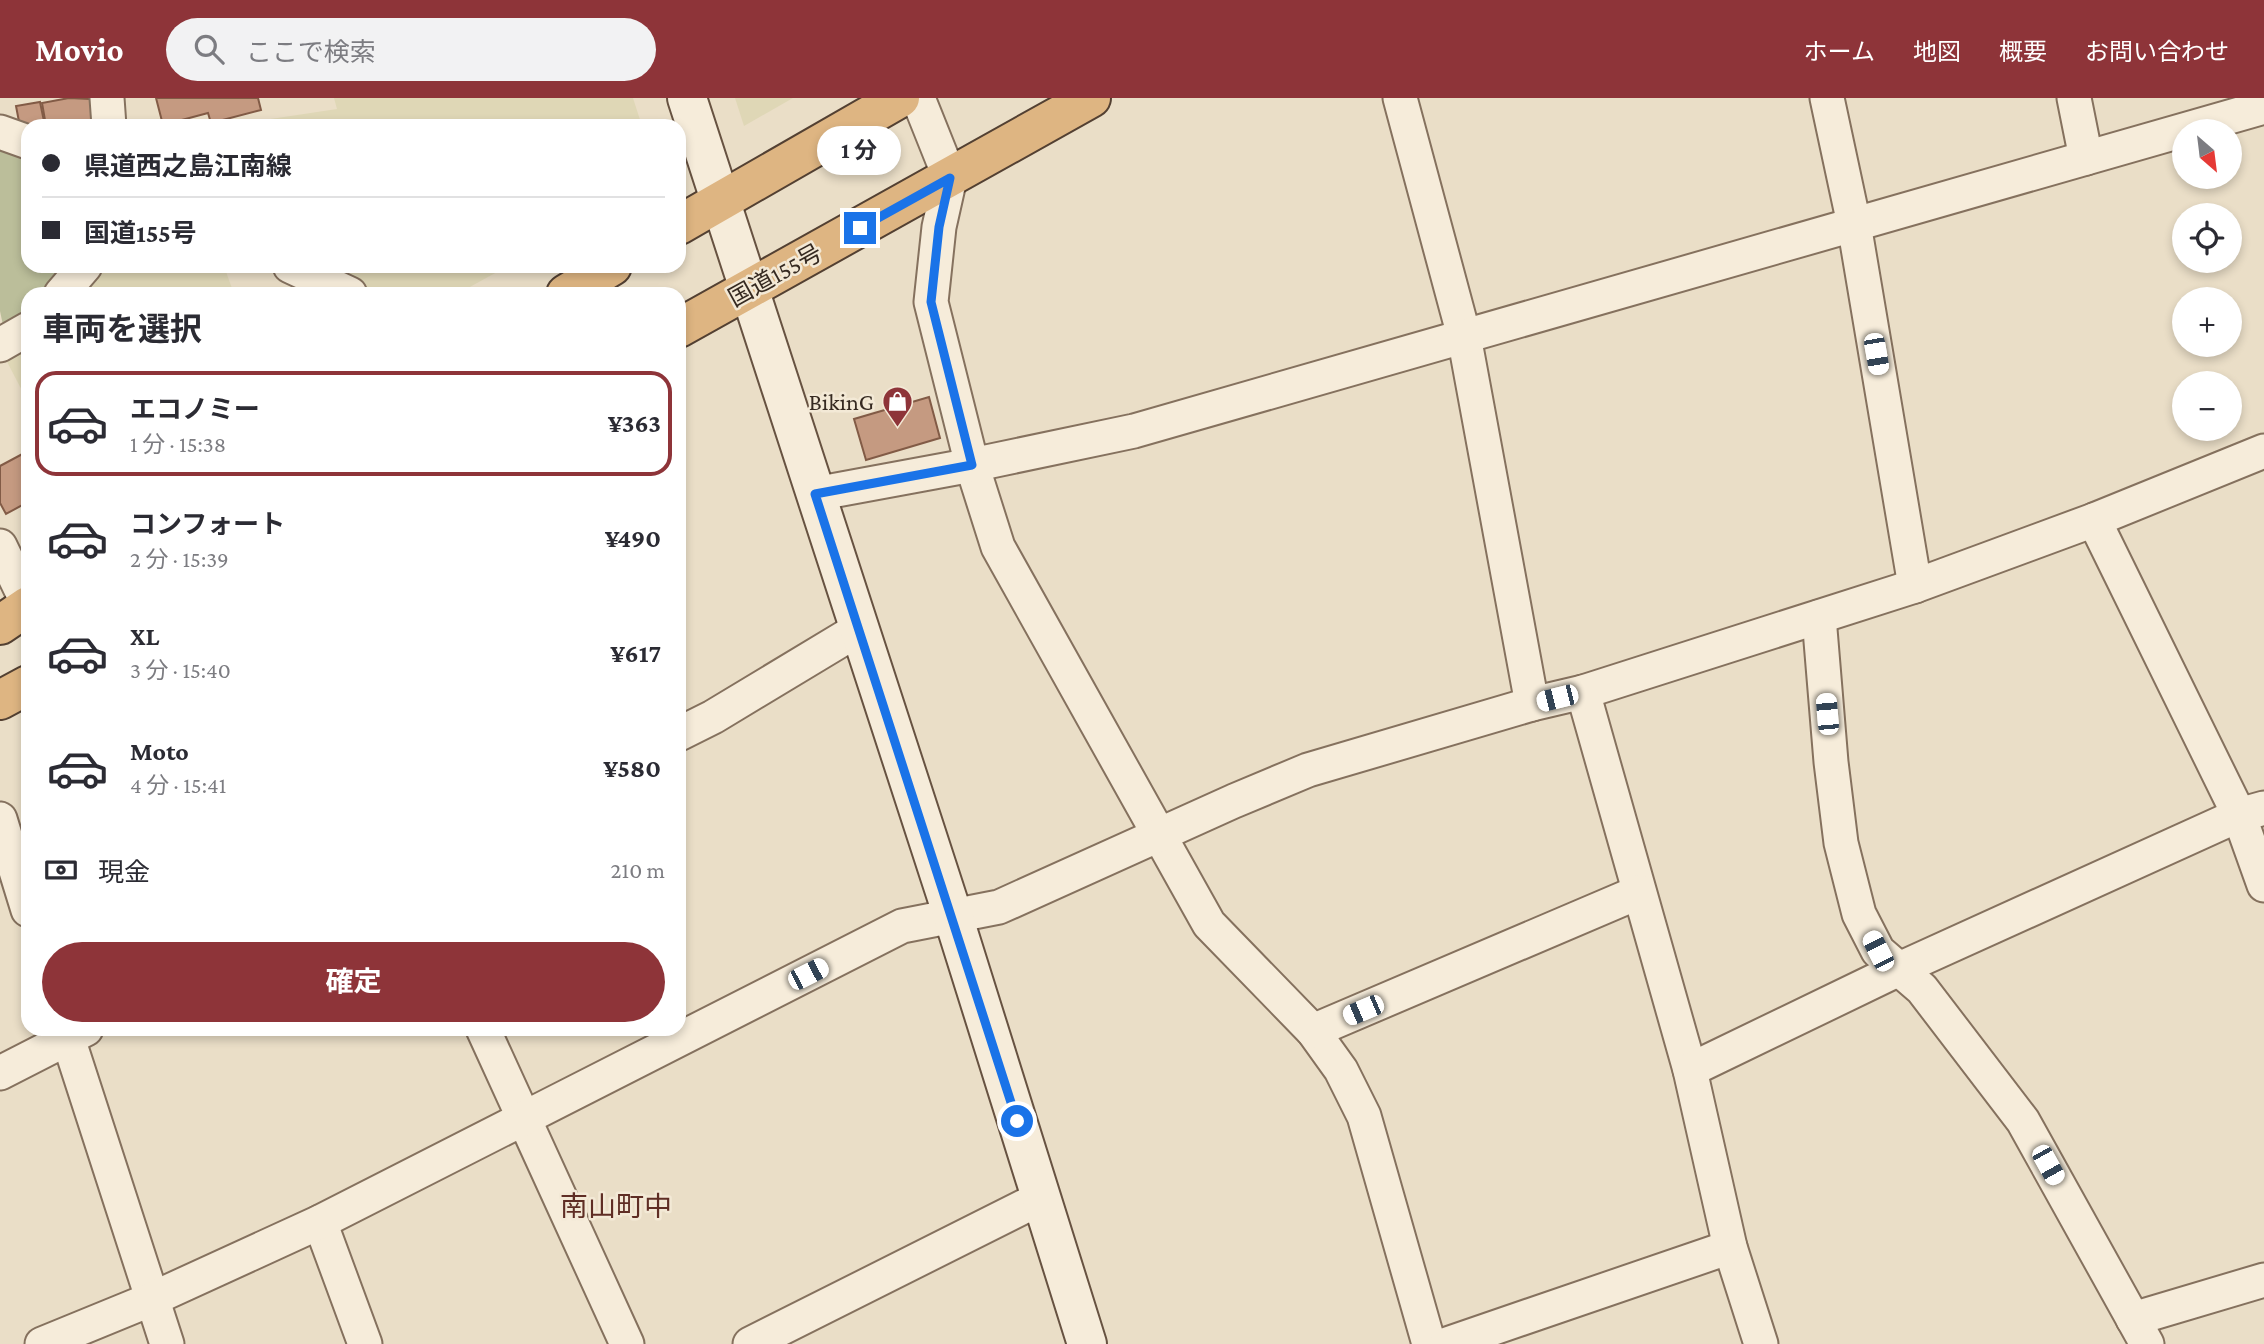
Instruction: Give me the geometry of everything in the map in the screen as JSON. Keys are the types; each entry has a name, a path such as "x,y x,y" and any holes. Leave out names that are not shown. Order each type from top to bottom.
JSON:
{"highway":[{"path":"686,221 900,98"},
{"name":"国道155号","path":"686,324 1091,98"},
{"path":"578,287 600,273"},
{"path":"0,625 21,610"},
{"path":"0,700 21,689"}],"main road":[{"path":"687,98 953,916 1087,1344"}],"street":[{"path":"107,98 108,119"},
{"path":"918,98 950,178 939,227 931,302 972,465 998,547 1209,924 1313,1031 1341,1070 1364,1116 1429,1344"},
{"path":"1400,98 1464,336 1532,704"},
{"path":"1827,98 1854,224 1915,586"},
{"path":"2074,98 2086,158"},
{"path":"815,494 1134,431 2264,107"},
{"path":"0,132 21,140"},
{"path":"67,287 79,273"},
{"path":"305,273 335,287"},
{"path":"0,345 21,333"},
{"path":"686,1035 902,926 999,907 1308,770 1532,704 1583,692 1915,586 2094,520 2264,451"},
{"path":"2094,520 2252,811 2264,886"},
{"path":"0,546 21,590"},
{"path":"1819,617 1831,762 1841,843 1859,914 1878,951 1922,989 2023,1121 2140,1331 2264,1280"},
{"path":"686,730 859,629"},
{"path":"1583,692 1690,1070 1730,1247 1761,1344"},
{"path":"1690,1070 1897,970 2252,811"},
{"path":"0,819 21,887"},
{"path":"1313,1031 1639,892"},
{"path":"0,1073 66,1036"},
{"path":"74,1036 167,1344"},
{"path":"486,1036 627,1344"},
{"path":"42,1344 152,1299 320,1222 685,1036"},
{"path":"750,1344 1041,1198"},
{"path":"320,1222 365,1344"},
{"path":"1447,1344 1730,1247"}],"shaded area":[{"path":"334,98 633,98 640,119 271,119 337,109"},
{"path":"735,98 793,98 744,126"},
{"path":"95,273 226,273 232,287 84,287"},
{"path":"322,273 495,273 470,287 355,287"},
{"path":"21,347 21,389 4,356"}],"green space":[{"path":"0,145 21,153 21,273 63,273 50,287 21,287 21,320 4,330 0,311"}],"building":[{"path":"69,98 90,99 94,119 45,119 42,103"},
{"path":"156,98 258,98 261,110 226,119 210,119 208,113 186,119 161,119"},
{"path":"40,102 44,119 21,119 21,132 16,106"},
{"name":"BikinG","path":"929,397 940,438 866,460 854,419"},
{"path":"21,455 21,506 6,514 0,503 0,466"}],"place":[{"name":"BikinG","path":"897,428"}],"district":[{"name":"南山町中","path":"616,1206"}],"route":[{"path":"860,228 950,178 939,227 931,302 972,465 815,494 1017,1121"}]}
